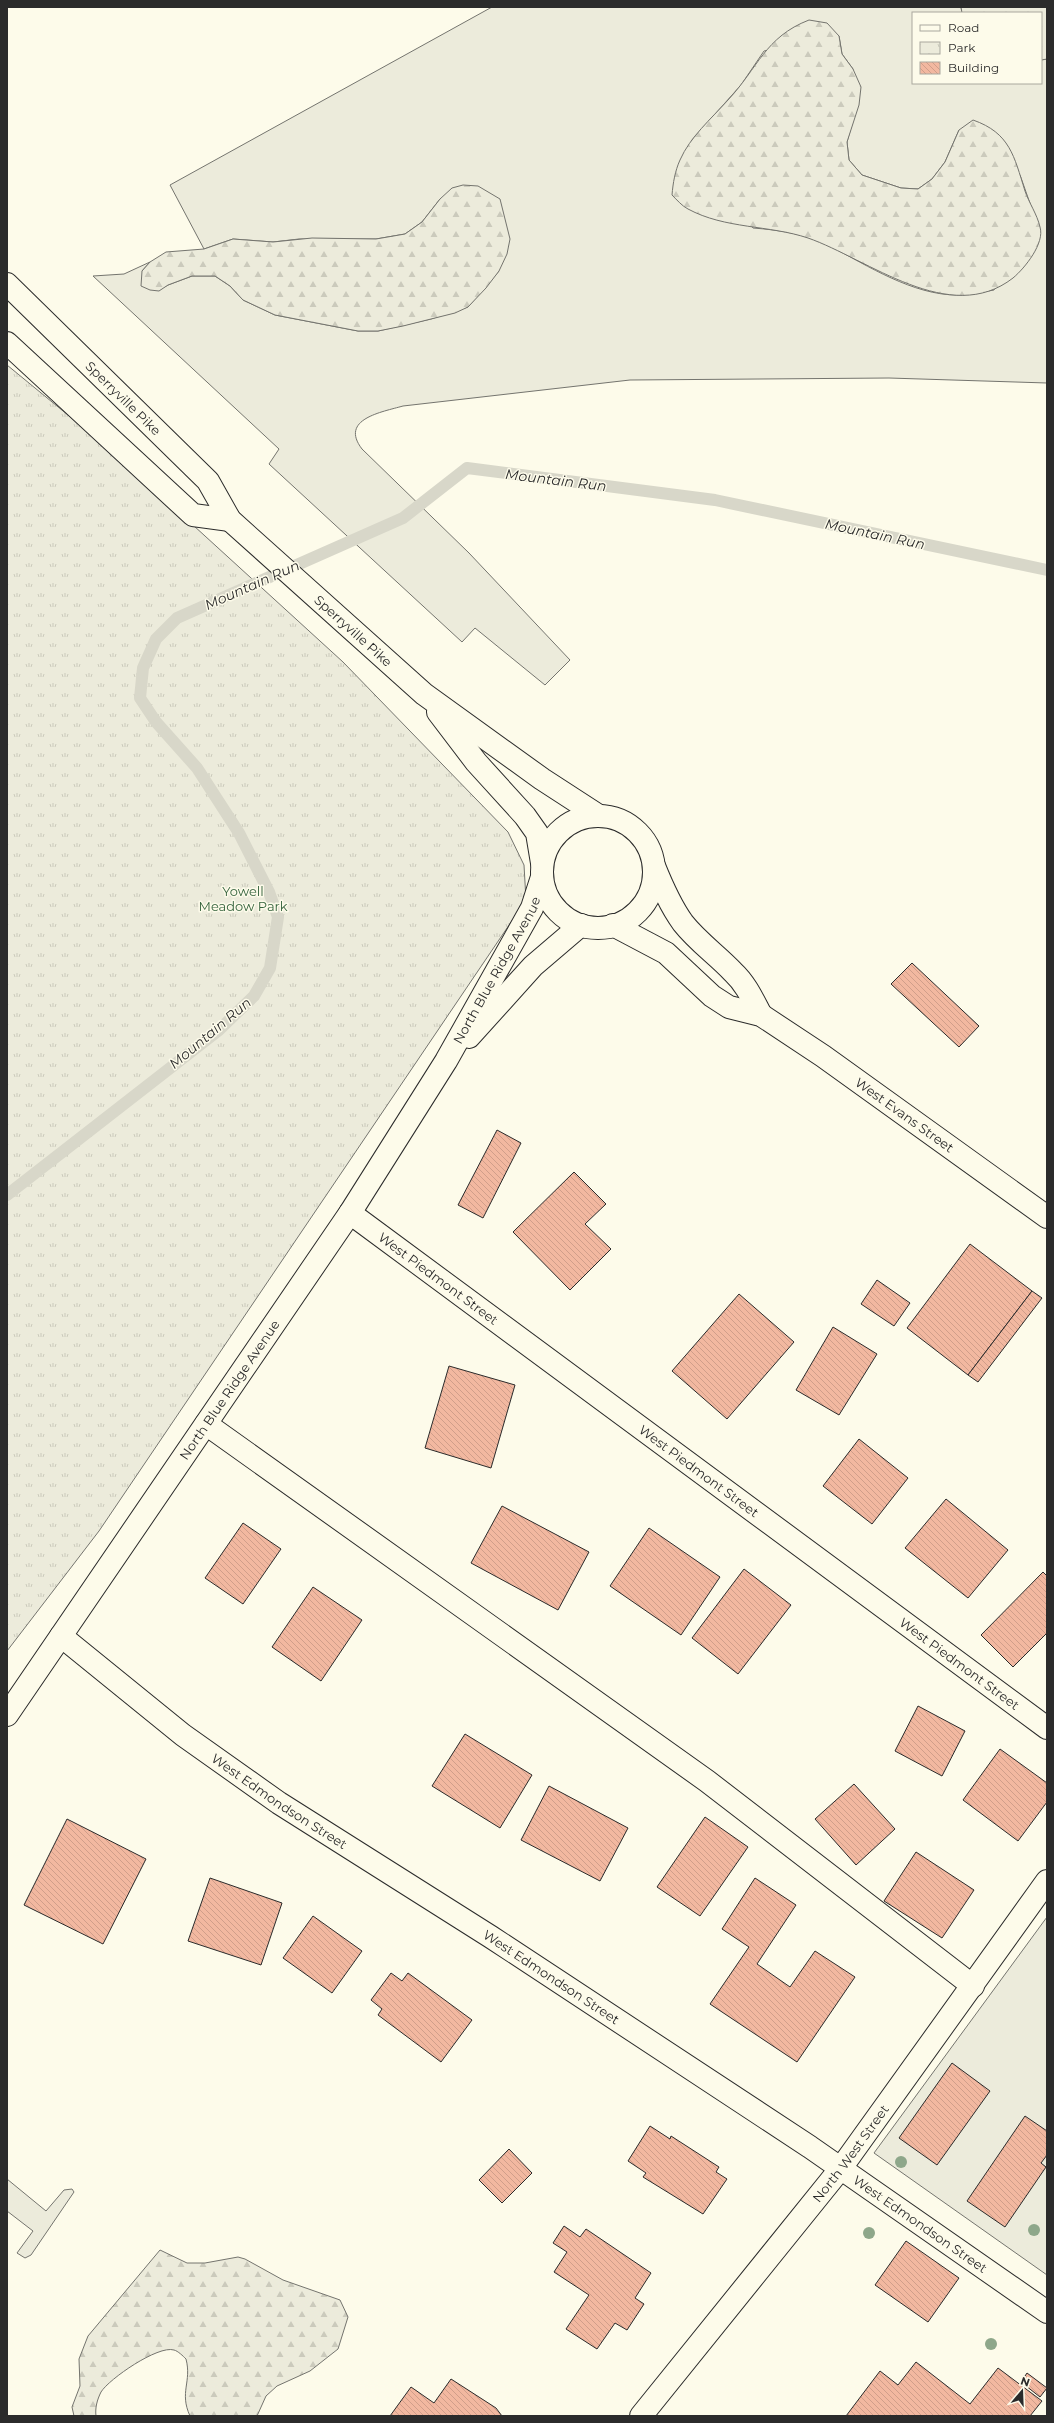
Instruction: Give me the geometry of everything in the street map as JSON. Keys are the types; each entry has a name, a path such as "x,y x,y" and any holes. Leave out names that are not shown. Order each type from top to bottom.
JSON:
{"street":[{"name":"Sperryville Pike","path":"7,284 208,482 230,520 424,694 542,779 600,816"},
{"path":"7,343 193,515 230,520"},
{"name":"Sperryville Pike","path":"424,694 476,762 525,816 537,833 542,870"},
{"path":"600,816 612,818 634,830 649,850 653,863 652,882 646,899 632,916 613,925 594,927 580,925 562,915 552,904 545,891 542,870 546,850 554,837 574,821 600,816"},
{"name":"West Evans Street","path":"653,863 667,898 682,922 697,939 734,972 746,987 761,1015"},
{"name":"North Blue Ridge Avenue","path":"7,1715 350,1213 446,1061 532,908 542,870"},
{"name":"North Blue Ridge Avenue","path":"446,1061 533,966 580,925"},
{"name":"West Evans Street","path":"613,925 666,953 712,996 729,1007 761,1015 823,1056 1047,1217"},
{"name":"West Piedmont Street","path":"350,1213 1047,1728"},
{"path":"206,1424 707,1781 973,1986"},
{"name":"West Edmondson Street","path":"61,1636 183,1735 279,1803 491,1937 841,2168 1047,2312"},
{"name":"North West Street","path":"641,2416 841,2168 1047,1881"}],"green space":[{"path":"492,7 961,7 962,12 912,12 912,84 1042,84 1042,60 1047,59 1047,383 889,378 630,380 403,406 375,414 366,418 359,424 356,430 356,439 362,449 469,553 570,660 545,685 475,628 462,642 269,464 279,449 93,276 124,274 150,262 142,271 159,290 192,276 215,276 230,286 243,300 275,315 358,331 378,331 431,319 468,307 499,271 440,199 422,222 405,234 376,239 299,239 273,242 233,239 204,249 170,185","holes":["839,36 842,54 853,69 852,124 847,142 849,160 862,175 901,188 918,189 932,179 945,162 959,130 1020,175 1032,209 994,290 957,295 940,294 924,290 891,278 812,238 783,231 753,228 691,141 741,85 764,51"]},
{"path":"961,7 1047,7 1047,59 1042,60 1042,12 962,12"},
{"path":"809,20 827,23 839,36 842,54 853,69 861,87 859,105 847,142 849,160 862,175 901,188 918,189 932,179 945,162 959,130 973,120 985,125 1003,139 1009,147 1039,222 1041,233 1040,240 1033,255 1013,278 989,291 963,295 936,292 909,284 808,238 778,231 732,224 702,215 686,208 672,195 674,177 678,164 695,136 728,100 772,44 794,27"},
{"path":"463,185 478,186 500,199 510,239 507,254 499,271 486,288 468,307 455,313 378,331 358,331 275,315 243,300 230,286 215,276 192,276 168,285 159,291 150,290 141,286 142,271 150,262 166,252 204,249 233,239 273,242 312,238 376,239 405,234 422,222 440,199 452,188"},
{"name":"Yowell Meadow Park","path":"7,365 113,452 343,662 508,832 524,865 526,900 99,1531 7,1651"},
{"path":"1047,1917 1047,2275 874,2153"},
{"path":"7,2179 46,2211 64,2190 72,2189 74,2192 31,2255 25,2258 17,2253 33,2231 7,2211"},
{"path":"160,2250 187,2263 205,2263 238,2257 245,2259 283,2280 340,2300 348,2317 338,2349 310,2371 277,2386 266,2396 257,2416 190,2416 187,2408 185,2393 188,2374 186,2359 174,2350 167,2350 134,2364 106,2386 101,2392 97,2401 96,2416 74,2416 72,2407 80,2386 79,2359 88,2336"}],"building":[{"path":"912,963 979,1026 959,1047 891,984"},
{"path":"497,1130 521,1143 483,1218 458,1205"},
{"path":"574,1172 606,1204 585,1224 611,1249 570,1290 513,1232"},
{"path":"970,1244 1032,1291 968,1375 907,1328"},
{"path":"877,1280 910,1303 894,1326 861,1304"},
{"path":"1032,1291 1042,1298 978,1382 968,1375"},
{"path":"739,1294 794,1342 727,1419 672,1371"},
{"path":"833,1327 877,1354 839,1415 796,1390"},
{"path":"449,1366 515,1385 491,1468 425,1448"},
{"path":"859,1439 908,1478 872,1524 823,1486"},
{"path":"946,1499 1008,1550 968,1598 905,1548"},
{"path":"502,1506 589,1552 558,1610 471,1563"},
{"path":"243,1523 281,1549 243,1604 205,1578"},
{"path":"649,1528 720,1577 681,1635 610,1586"},
{"path":"744,1569 791,1605 738,1674 692,1638"},
{"path":"1043,1572 1047,1576 1047,1633 1013,1667 981,1635"},
{"path":"313,1587 362,1620 321,1681 272,1647"},
{"path":"918,1706 965,1731 942,1776 895,1751"},
{"path":"465,1734 532,1775 500,1828 432,1786"},
{"path":"1000,1749 1047,1783 1047,1802 1018,1841 963,1800"},
{"path":"854,1784 895,1829 856,1865 815,1819"},
{"path":"549,1786 628,1828 600,1881 521,1840"},
{"path":"705,1817 748,1847 700,1916 657,1887"},
{"path":"67,1819 146,1859 103,1944 24,1905"},
{"path":"916,1852 974,1890 942,1938 884,1901"},
{"path":"210,1878 282,1903 261,1965 188,1941"},
{"path":"755,1878 796,1905 757,1964 790,1987 815,1951 855,1977 797,2062 710,2004 749,1947 722,1929"},
{"path":"313,1916 362,1951 332,1993 283,1958"},
{"path":"391,1973 402,1981 408,1973 472,2020 441,2062 378,2015 382,2009 371,2000"},
{"path":"952,2063 990,2091 937,2165 899,2138"},
{"path":"1025,2116 1047,2131 1047,2155 1041,2163 1046,2167 1005,2227 967,2201"},
{"path":"650,2126 670,2139 671,2136 719,2167 716,2172 727,2179 703,2214 643,2177 646,2173 628,2161"},
{"path":"509,2149 532,2173 502,2203 479,2180"},
{"path":"564,2226 580,2237 586,2229 651,2273 635,2298 644,2304 627,2330 615,2323 597,2349 566,2329 589,2295 554,2272 567,2252 553,2243"},
{"path":"906,2241 959,2278 928,2322 875,2285"},
{"path":"916,2362 970,2404 998,2368 1042,2401 1030,2416 846,2416 880,2371 898,2385"},
{"path":"1027,2373 1047,2388 1040,2397 1021,2382"},
{"path":"451,2379 496,2408 502,2416 390,2416 411,2387 434,2403"}],"waterway":[{"name":"Mountain Run","path":"7,1195 219,1030 254,996 270,968 278,917 269,892 239,833 197,768 156,722 140,698 143,668 156,639 177,618 403,518 467,468 715,500 1047,570"}]}
